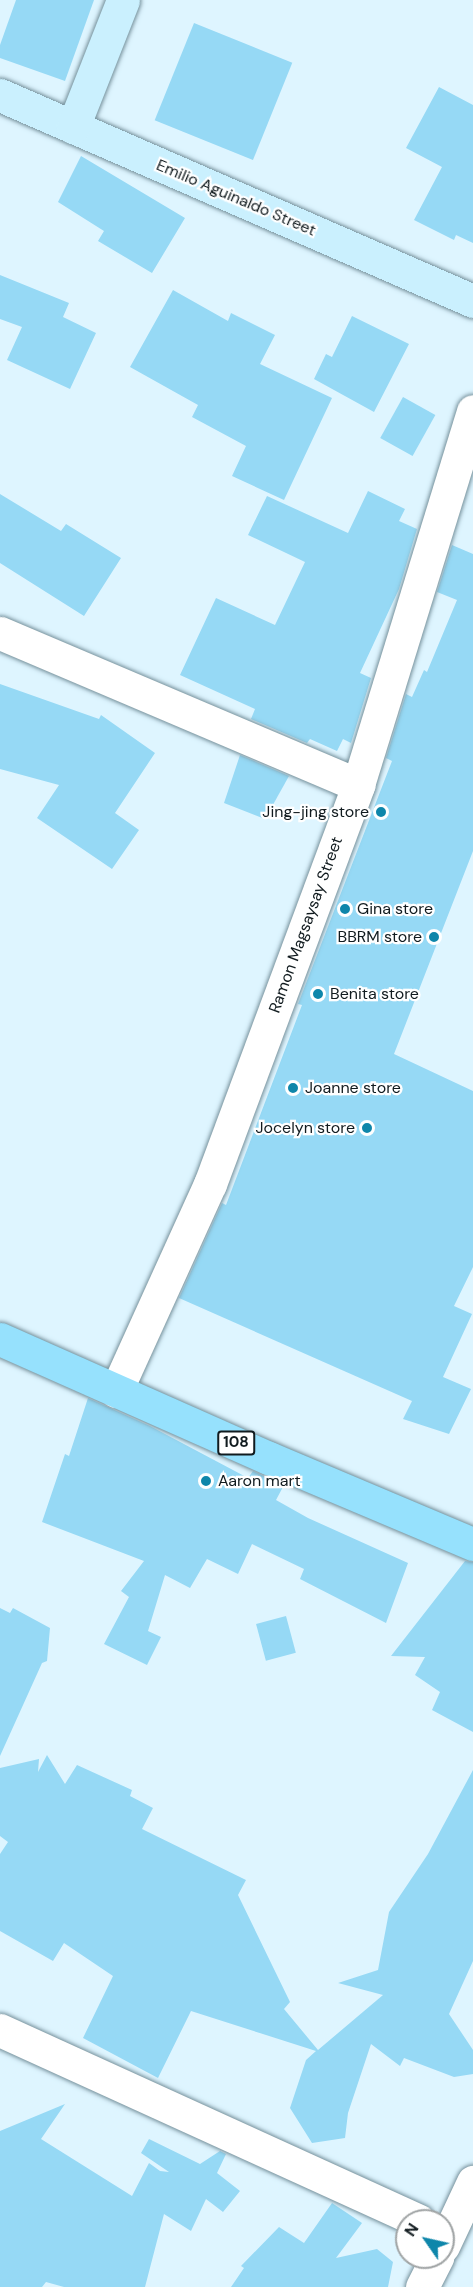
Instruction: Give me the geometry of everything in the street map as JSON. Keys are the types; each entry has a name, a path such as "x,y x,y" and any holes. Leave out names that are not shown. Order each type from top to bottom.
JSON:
{"main road":[{"name":"108","path":"0,1339 473,1544"}],"street":[{"path":"72,127 123,0"},
{"name":"Emilio Aguinaldo Street","path":"0,95 473,301"},
{"name":"Ramon Magsaysay Street","path":"116,1391 210,1184 358,784 473,411"},
{"path":"0,633 358,784"},
{"path":"0,2030 395,2210"},
{"path":"455,2228 473,2182"},
{"path":"422,2287 433,2269"}],"building":[{"path":"16,0 94,0 65,81 0,58 0,45"},
{"path":"194,23 292,63 253,160 155,120"},
{"path":"439,87 473,105 473,243 456,235 454,240 414,220 442,167 406,148"},
{"path":"81,156 185,218 152,273 98,241 104,231 58,202"},
{"path":"0,275 69,303 63,317 96,333 70,389 7,360 22,327 0,319"},
{"path":"173,290 228,321 231,313 275,335 260,364 332,398 284,500 232,476 246,446 192,417 198,405 130,367"},
{"path":"352,316 409,344 374,412 314,379 326,354 332,357"},
{"path":"403,397 435,415 413,456 380,438"},
{"path":"368,491 405,509 399,521 417,529 399,589 360,673 371,678 351,743 343,739 337,751 310,739 307,743 251,719 255,709 180,675 216,598 275,625 305,562 248,535 267,496 348,533"},
{"path":"0,494 61,531 66,524 121,558 84,616 0,563"},
{"path":"452,545 473,554 473,851 394,1054 473,1091 473,1267 454,1306 472,1314 443,1377 471,1389 449,1434 403,1419 412,1401 179,1298 222,1203 226,1205 302,1005 298,1004 392,761 386,758 406,694 412,697 424,670 427,672 457,600 437,592"},
{"path":"0,684 99,719 101,715 155,753 115,813 139,830 112,869 37,818 59,785 0,769"},
{"path":"240,755 289,776 265,819 224,803"},
{"path":"88,1398 150,1426 248,1478 253,1471 284,1485 276,1500 308,1518 408,1563 386,1623 300,1579 304,1569 252,1544 238,1574 207,1559 190,1588 165,1575 148,1631 161,1637 147,1665 104,1644 129,1597 121,1591 144,1561 42,1522 65,1454 69,1456"},
{"path":"465,1561 473,1562 473,1732 432,1710 440,1692 415,1675 425,1657 391,1656"},
{"path":"0,1608 10,1613 13,1608 50,1628 47,1661 42,1663 0,1756"},
{"path":"286,1616 296,1653 266,1661 256,1624"},
{"path":"47,1755 65,1784 77,1765 132,1790 130,1796 153,1808 142,1829 246,1880 238,1895 290,2002 284,2009 318,2050 383,1995 338,1983 378,1970 389,1912 428,1854 473,1770 473,1961 449,2014 473,2050 473,2074 454,2077 404,2058 400,2066 371,2044 348,2113 345,2138 312,2143 290,2108 306,2060 316,2051 191,2011 158,2078 83,2038 113,1976 64,1943 53,1961 0,1931 0,1854 8,1842 0,1836 0,1768 39,1759 38,1772"},
{"path":"65,2104 41,2139 132,2196 149,2163 160,2171 169,2172 141,2153 149,2139 200,2164 220,2151 226,2154 217,2173 240,2191 223,2212 206,2199 191,2231 164,2214 145,2287 64,2287 46,2282 42,2287 0,2287 0,2131"},
{"path":"332,2203 362,2223 336,2258 377,2249 393,2262 388,2287 231,2287 244,2268 241,2266 279,2227 304,2243"}],"place":[{"name":"Jing-jing store","path":"381,812"},
{"name":"Gina store","path":"345,909"},
{"name":"BBRM store","path":"434,937"},
{"name":"Benita store","path":"318,994"},
{"name":"Joanne store","path":"293,1088"},
{"name":"Jocelyn store","path":"367,1128"},
{"name":"Aaron mart","path":"206,1481"}]}
